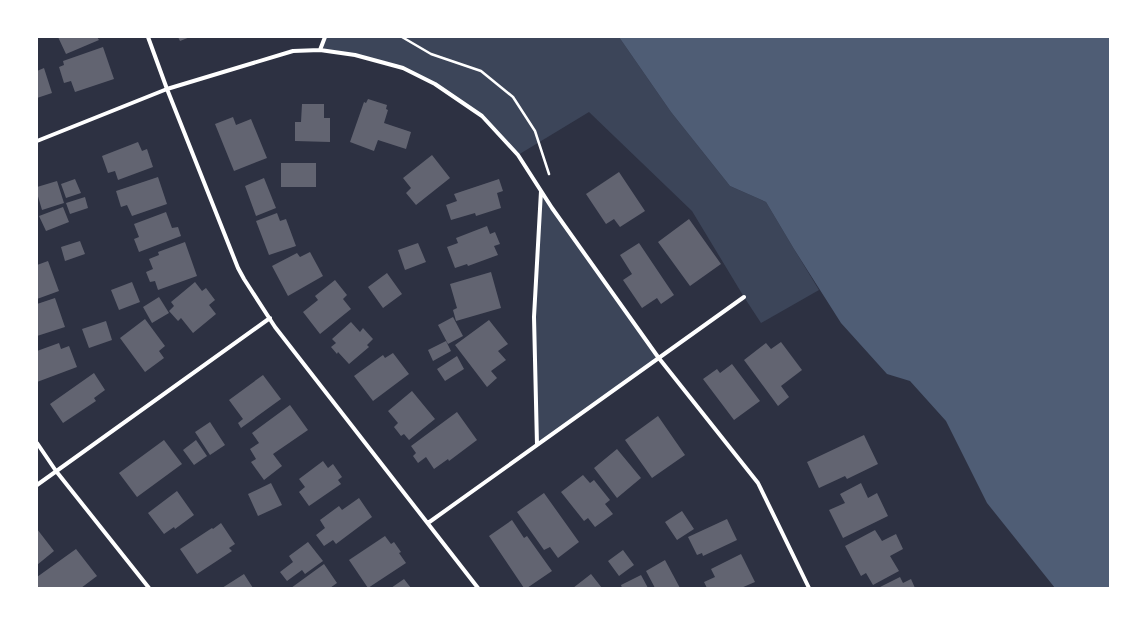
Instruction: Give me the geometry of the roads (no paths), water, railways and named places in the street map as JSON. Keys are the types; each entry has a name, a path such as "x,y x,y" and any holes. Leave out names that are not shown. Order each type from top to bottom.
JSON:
{"street":[{"path":"148,37 238,268 244,279 280,334 478,588"},
{"path":"320,50 325,37"},
{"path":"37,141 167,89 293,51 320,50 355,55 403,68 435,84 482,116 518,156 552,208 658,357 758,483 809,588"},
{"path":"537,445 534,317 541,191"},
{"path":"428,523 658,357 744,297"},
{"path":"37,485 270,318"},
{"path":"37,443 56,471 149,588"}]}
